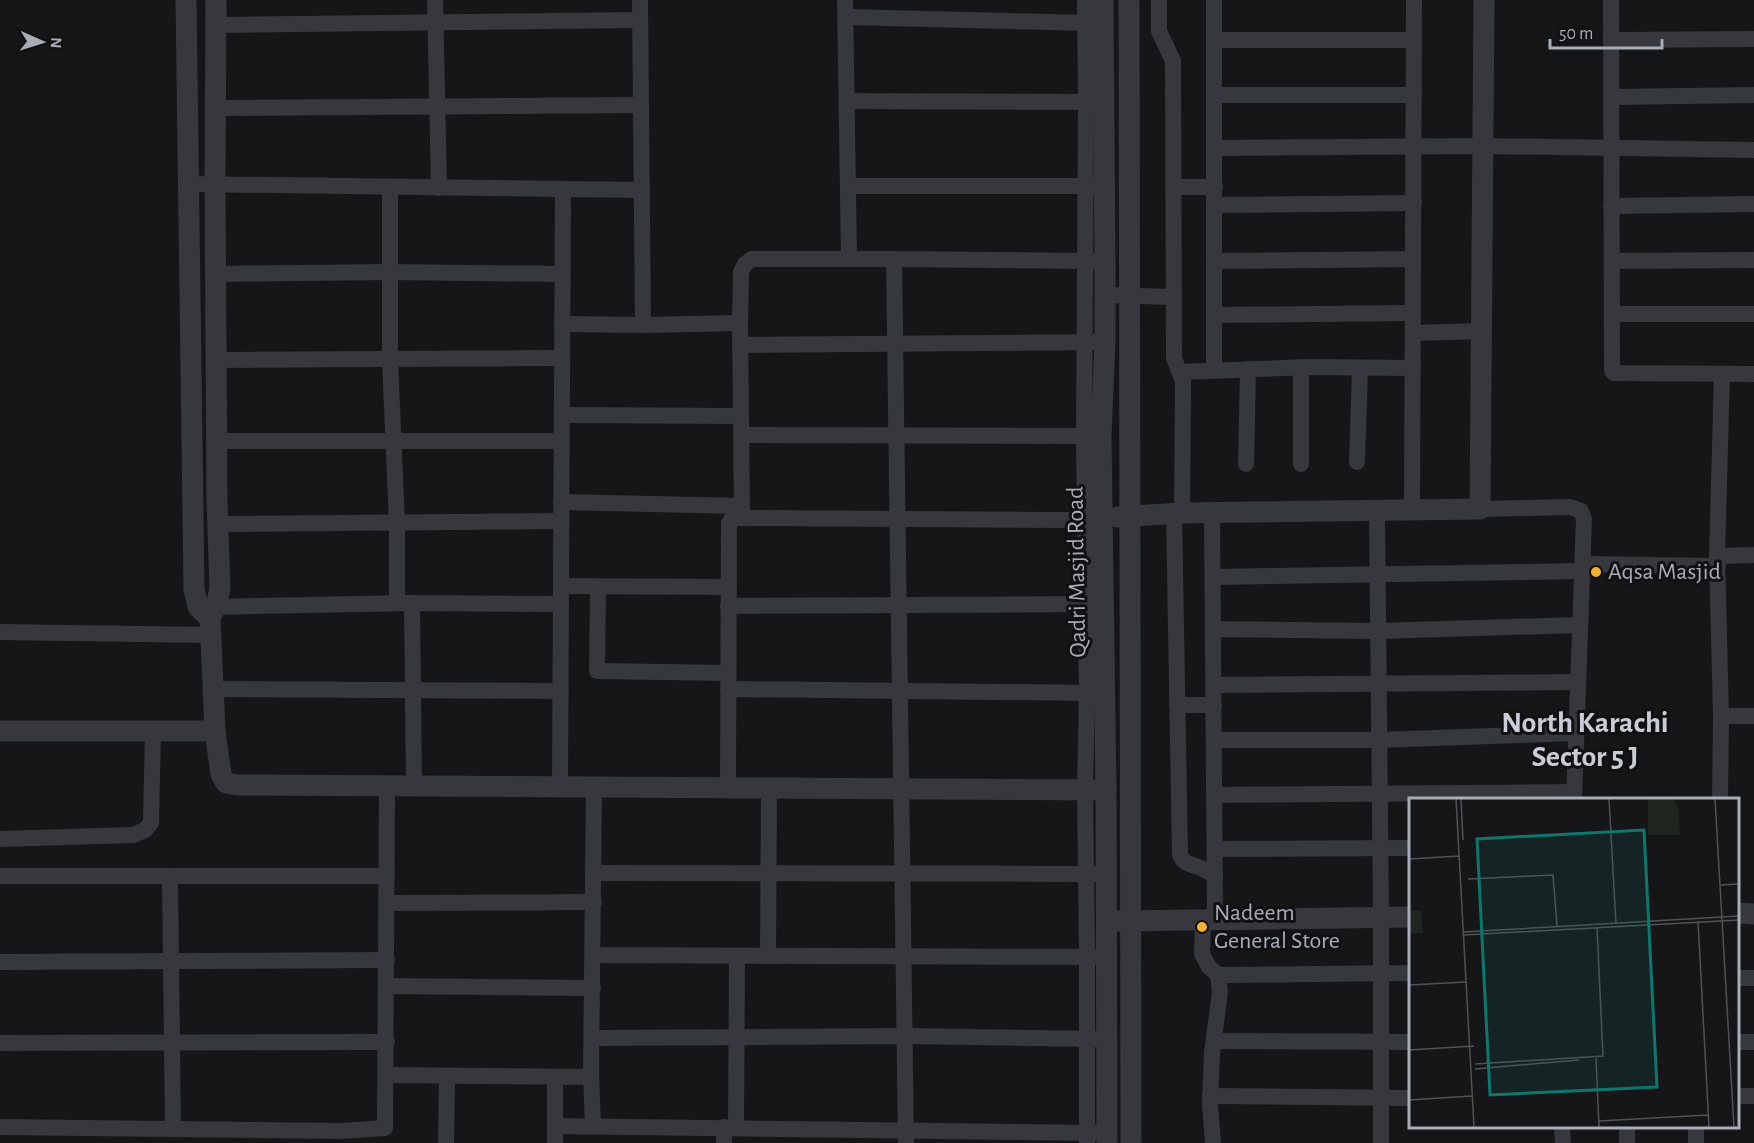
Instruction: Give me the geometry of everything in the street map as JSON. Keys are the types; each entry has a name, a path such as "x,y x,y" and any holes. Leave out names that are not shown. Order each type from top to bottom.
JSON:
{"street":[{"path":"186,0 194,589 208,617 215,731 221,774 226,783 238,786 1106,790"},
{"path":"208,617 220,588 216,441 216,0"},
{"path":"435,0 439,188"},
{"path":"640,0 643,325"},
{"path":"845,0 849,259"},
{"path":"846,17 1094,23 1085,0"},
{"name":"Qadri Masjid Road","path":"1097,1138 1097,957 1107,921 1095,874 1106,790 1096,693 1093,518 1092,436 1095,342 1105,295 1096,261 1094,23 1103,0"},
{"path":"1129,0 1131,1143"},
{"path":"1159,0 1159,31 1173,61 1174,358 1183,382 1178,513 1177,705 1180,855 1182,861 1201,867 1215,876"},
{"path":"1214,0 1214,370"},
{"path":"1412,510 1413,0"},
{"path":"1480,509 1484,0"},
{"path":"1611,0 1611,368 1614,373 1754,374"},
{"path":"216,25 640,20"},
{"path":"1611,40 1754,39"},
{"path":"1214,40 1413,40"},
{"path":"1214,95 1414,95"},
{"path":"1611,96 1754,95"},
{"path":"847,101 1095,102"},
{"path":"216,108 641,105"},
{"path":"1215,148 1483,146 1754,150"},
{"path":"188,184 642,190"},
{"path":"848,186 1095,186"},
{"path":"390,187 390,360 393,440 397,523 414,690 414,787"},
{"path":"1174,187 1215,187"},
{"path":"560,786 563,189"},
{"path":"1214,205 1414,203"},
{"path":"1611,206 1754,204"},
{"path":"740,345 1095,342 1096,261 752,259 745,264 741,272 740,345 742,512"},
{"path":"894,259 906,1136"},
{"path":"1214,261 1413,259"},
{"path":"1611,261 1754,260"},
{"path":"216,274 390,272 562,274"},
{"path":"1105,295 1174,297"},
{"path":"1214,315 1413,314"},
{"path":"1611,314 1754,314"},
{"path":"562,324 740,323"},
{"path":"1413,333 1482,331"},
{"path":"216,360 561,358"},
{"path":"1180,372 1301,368 1413,368"},
{"path":"1301,368 1301,464"},
{"path":"1357,462 1360,368"},
{"path":"1246,464 1248,369"},
{"path":"1720,798 1718,561 1722,374"},
{"path":"562,415 741,416"},
{"path":"741,435 1092,436"},
{"path":"216,441 561,441"},
{"path":"561,502 898,520 1570,507 1581,511 1584,519 1574,796 1380,793 1214,795"},
{"path":"1377,510 1382,918 1381,1143"},
{"path":"728,787 729,523 732,518 742,512"},
{"path":"1212,513 1215,876 1202,954 1209,967 1218,975 1220,992 1210,1096 1213,1143"},
{"path":"217,524 561,521"},
{"path":"1213,577 1582,568 1718,561 1754,555"},
{"path":"561,586 728,587"},
{"path":"593,955 1097,957 1095,874 1085,790 1096,693 900,691 597,671 598,587"},
{"path":"0,632 404,603 561,604"},
{"path":"728,606 1095,604"},
{"path":"1213,629 1378,631 1580,625"},
{"path":"1214,685 1578,682"},
{"path":"212,689 561,691"},
{"path":"1177,705 1214,705"},
{"path":"1720,716 1754,716"},
{"path":"0,731 215,731"},
{"path":"0,839 133,835 145,830 151,823 153,731"},
{"path":"1214,740 1379,740 1576,733"},
{"path":"0,1127 162,1134 340,1137 385,1128 387,786"},
{"path":"593,1126 591,1074 594,787"},
{"path":"768,956 769,788"},
{"path":"1215,849 1409,848"},
{"path":"594,873 1095,874"},
{"path":"0,876 387,876"},
{"path":"162,1134 172,1043 170,876"},
{"path":"387,903 594,902"},
{"path":"1739,913 1754,914"},
{"path":"1107,921 1409,917"},
{"path":"728,1133 736,1037 737,956"},
{"path":"0,962 387,960"},
{"path":"1218,975 1409,973"},
{"path":"387,986 593,988"},
{"path":"593,1038 905,1035 1097,1039"},
{"path":"1214,1041 1409,1042"},
{"path":"0,1043 387,1042"},
{"path":"387,1075 555,1078 588,1077 591,1074"},
{"path":"446,1143 447,1077"},
{"path":"555,1078 555,1143"},
{"path":"1210,1096 1409,1098"},
{"path":"555,1126 728,1133 1097,1138"},
{"path":"1562,1128 1563,1143"}],"place":[{"name":"Aqsa Masjid","path":"1596,572"},
{"name":"Nadeem General Store","path":"1202,927"}],"district":[{"name":"North Karachi Sector 5 J","path":"1585,740"}]}
